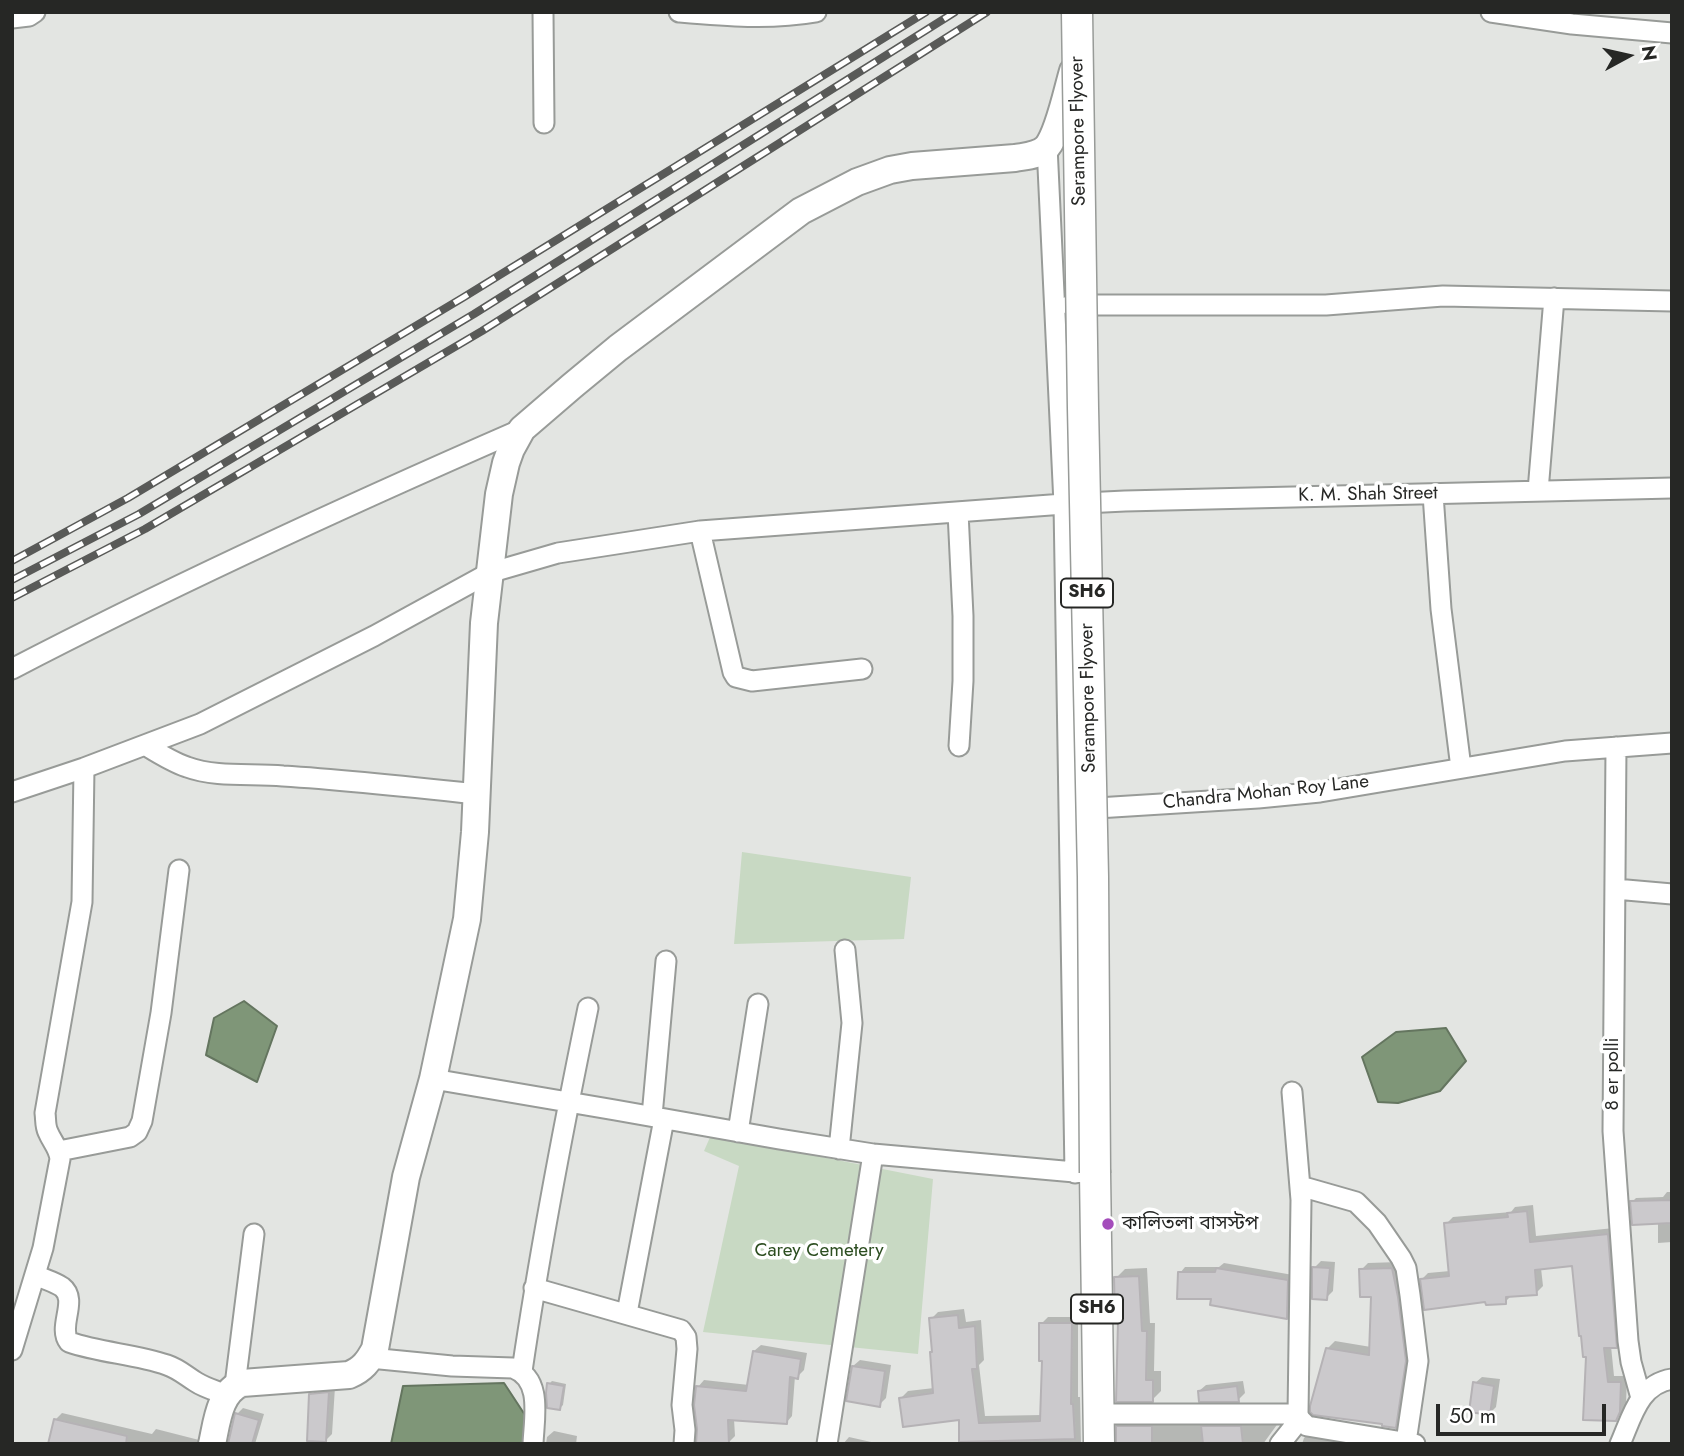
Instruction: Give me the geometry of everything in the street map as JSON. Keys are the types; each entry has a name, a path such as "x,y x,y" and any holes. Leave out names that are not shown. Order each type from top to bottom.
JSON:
{"main road":[{"name":"Serampore Flyover","path":"1077,12 1094,929 1085,1173"},
{"name":"SH6","path":"1085,1173 1099,1444"}],"street":[{"path":"12,18 29,16 34,12"},
{"path":"543,12 544,122"},
{"path":"679,12 767,18 816,12"},
{"path":"433,1079 873,1154 1085,1173 1070,809 1064,504 1047,146 1059,119 1090,12"},
{"path":"1491,12 1573,18 1672,33"},
{"path":"12,668 110,618 361,500 522,429 618,348 801,211 824,198 890,170 1015,158 1036,154 1047,146"},
{"path":"1055,305 1326,305 1443,296 1672,301"},
{"path":"1538,491 1555,298"},
{"path":"212,1444 223,1401 231,1390 242,1383 349,1375 361,1370 375,1349 406,1177 433,1079 467,919 472,878 484,623 489,573 499,494 506,463 522,429"},
{"name":"K. M. Shah Street","path":"12,792 84,768 224,713 489,573 582,548 700,531 1064,504 1672,488"},
{"path":"1433,494 1441,609 1461,768"},
{"path":"958,512 963,668 959,746"},
{"path":"700,531 736,677 752,681 862,669"},
{"name":"Chandra Mohan Roy Lane","path":"1070,809 1320,792 1564,751 1672,743"},
{"path":"145,745 188,768 208,772 316,778 476,794"},
{"name":"8 er polli","path":"1616,747 1613,1131 1629,1341 1641,1398"},
{"path":"12,1350 43,1248 60,1159 59,1151 46,1126 45,1113 82,902 84,768"},
{"path":"59,1151 130,1137 140,1128 161,1013 179,870"},
{"path":"1615,889 1672,894"},
{"path":"839,1149 852,1023 845,950"},
{"path":"627,1313 658,1117 666,961"},
{"path":"738,1132 758,1004"},
{"path":"522,1371 556,1164 588,1008"},
{"path":"1280,1444 1299,1416 1300,1186 1292,1092"},
{"path":"827,1444 873,1154"},
{"path":"1299,1416 1307,1426 1411,1443 1418,1361 1406,1268 1401,1258 1377,1223 1356,1202 1300,1186"},
{"path":"231,1390 254,1234"},
{"path":"35,1275 61,1286 66,1292 68,1306 65,1333 69,1342 169,1365 202,1385 231,1390"},
{"path":"534,1288 681,1330 687,1337 682,1405 684,1444"},
{"path":"370,1358 452,1366 513,1368 522,1371 528,1378 535,1401 533,1444"},
{"path":"1620,1444 1647,1389 1672,1379"},
{"path":"1099,1414 1299,1416"}],"green space":[{"path":"742,852 911,877 904,939 734,944"},
{"name":"Carey Cemetery","path":"711,1135 933,1179 918,1354 703,1332 739,1166 704,1151"}],"shaded area":[{"path":"244,1001 277,1026 257,1082 206,1055 214,1018"},
{"path":"1446,1028 1466,1061 1440,1091 1398,1103 1378,1102 1362,1057 1396,1032"},
{"path":"504,1383 525,1415 524,1444 391,1444 403,1386"}],"building":[{"path":"1672,1200 1672,1223 1632,1225 1630,1201"},
{"path":"1527,1211 1530,1242 1608,1234 1617,1348 1604,1348 1608,1382 1621,1382 1620,1412 1616,1421 1583,1420 1586,1357 1583,1357 1579,1336 1572,1266 1535,1270 1537,1295 1506,1297 1506,1304 1486,1305 1485,1302 1424,1310 1420,1279 1449,1276 1444,1223 1508,1217 1507,1213"},
{"path":"1312,1267 1330,1268 1327,1300 1312,1299"},
{"path":"1216,1268 1288,1280 1287,1319 1210,1305 1211,1299 1177,1299 1178,1272 1215,1272"},
{"path":"1392,1268 1406,1361 1396,1428 1313,1415 1310,1406 1326,1348 1369,1355 1371,1297 1360,1297 1359,1269"},
{"path":"1139,1276 1142,1331 1147,1331 1146,1380 1153,1380 1153,1402 1116,1402 1118,1321 1115,1321 1114,1277"},
{"path":"958,1315 959,1328 975,1326 977,1369 972,1369 979,1423 1040,1421 1042,1361 1039,1361 1039,1323 1072,1323 1071,1404 1075,1439 959,1442 959,1420 903,1427 899,1398 933,1393 929,1318"},
{"path":"753,1351 801,1359 798,1379 790,1377 787,1424 728,1420 729,1444 696,1444 696,1386 746,1391"},
{"path":"852,1366 885,1371 880,1407 846,1401"},
{"path":"1473,1382 1494,1386 1490,1415 1469,1412"},
{"path":"547,1383 564,1386 560,1410 547,1408"},
{"path":"1237,1386 1239,1402 1199,1402 1198,1391"},
{"path":"329,1392 326,1442 307,1441 309,1394"},
{"path":"235,1413 259,1420 252,1444 228,1444"},
{"path":"54,1419 127,1436 126,1444 48,1444"},
{"path":"1116,1426 1152,1426 1152,1444 1116,1444"},
{"path":"1201,1426 1241,1426 1243,1444 1203,1444"}],"railway":[{"path":"12,561 128,498 464,297 926,12"},
{"path":"12,580 139,514 474,314 955,12"},
{"path":"12,598 145,529 482,331 987,12"}],"place":[{"name":"কালিতলা বাসস্টপ","path":"1108,1224"}]}
